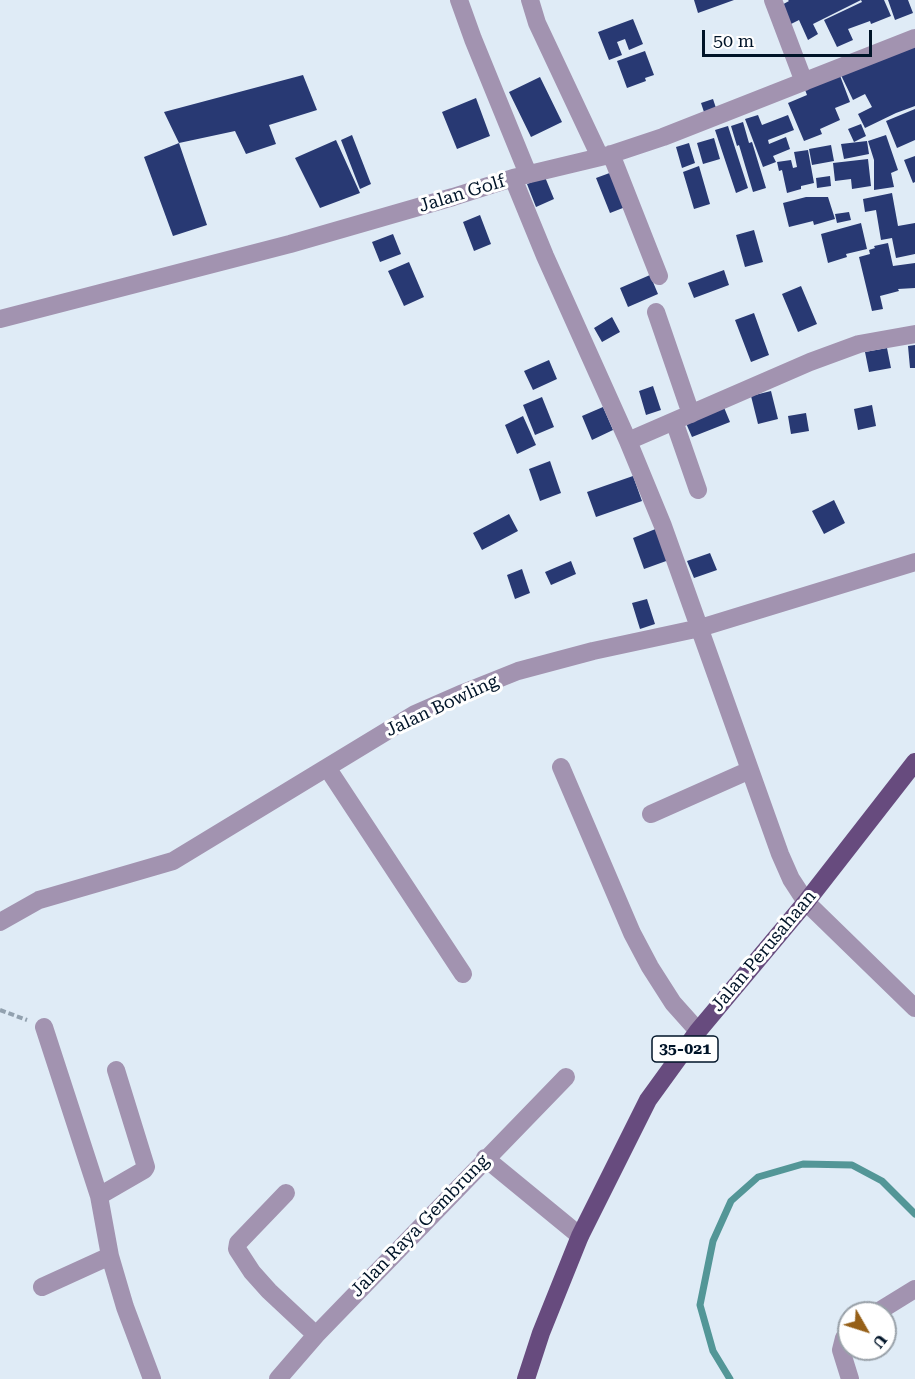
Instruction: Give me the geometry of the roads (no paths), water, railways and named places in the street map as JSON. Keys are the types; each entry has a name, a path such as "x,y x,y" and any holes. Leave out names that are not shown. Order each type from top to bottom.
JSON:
{"main road":[{"name":"Jalan Perusahaan","path":"526,1379 580,1236 648,1100 698,1031 806,902 915,762"}],"street":[{"path":"459,0 521,176 545,256 628,441 663,526 780,854 791,879 806,902 915,1008"},
{"path":"530,0 537,23 606,155 659,276"},
{"path":"773,0 804,82"},
{"name":"Jalan Golf","path":"0,319 290,244 521,176 606,155 663,137 915,38"},
{"path":"656,312 698,490"},
{"path":"628,441 810,362 859,344 915,334"},
{"name":"Jalan Bowling","path":"0,922 39,900 173,861 415,714 518,671 593,651 700,628 915,562"},
{"path":"561,767 637,942 664,990 698,1031"},
{"path":"327,769 463,974"},
{"path":"651,814 750,770"},
{"path":"44,1027 99,1196 110,1256 125,1307 152,1379"},
{"path":"99,1196 146,1167 116,1070"},
{"name":"Jalan Raya Gembrung","path":"278,1379 316,1335 485,1158 566,1077"},
{"path":"485,1158 580,1236"},
{"path":"286,1192 238,1243 237,1249 252,1272 269,1291 316,1335"},
{"path":"42,1287 110,1256"},
{"path":"896,1301 915,1289"},
{"path":"844,1361 850,1379"}],"waterway":[{"path":"730,1379 713,1351 700,1305 713,1241 731,1201 758,1177 803,1164 852,1165 882,1181 915,1214"}]}
